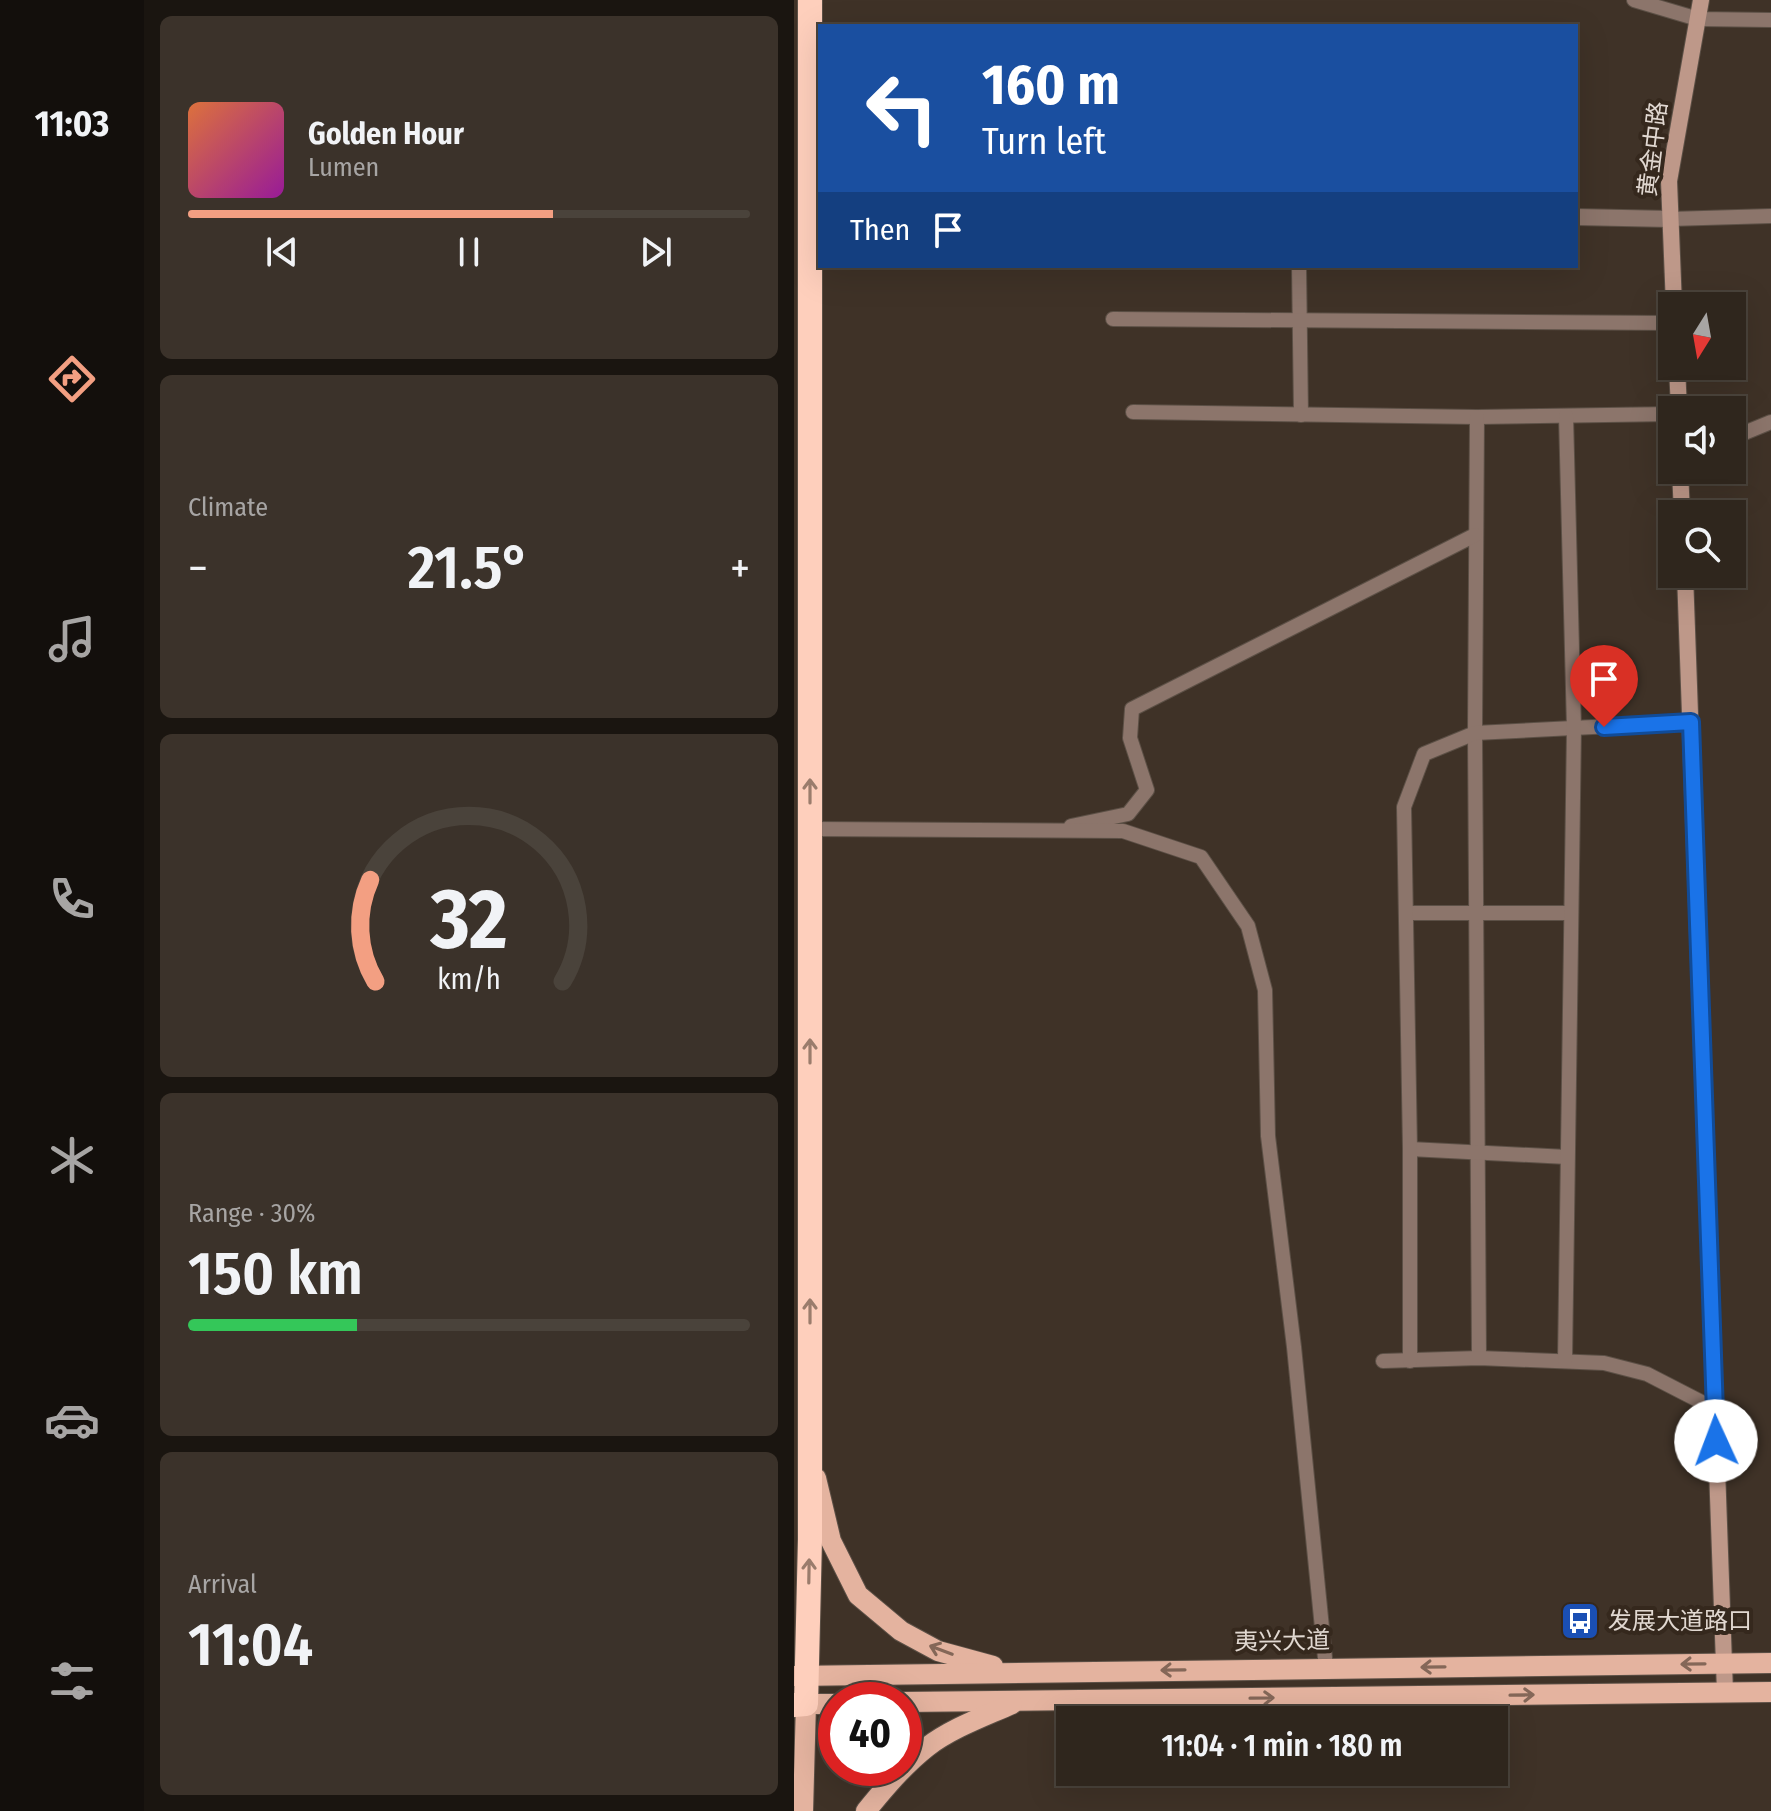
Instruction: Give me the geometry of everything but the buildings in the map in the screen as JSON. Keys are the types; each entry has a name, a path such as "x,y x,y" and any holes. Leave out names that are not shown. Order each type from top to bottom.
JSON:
{"highway":[{"path":"800,1705 810,1449 810,829 815,207 810,0"}],"main road":[{"path":"810,1449 831,1541 858,1595 901,1631 938,1651 1016,1672"},
{"name":"夷兴大道","path":"800,1676 1771,1663"},
{"path":"922,1702 1771,1692"},
{"path":"866,1811 886,1786 927,1747 959,1728 1018,1701"},
{"path":"800,1705 803,1811"}],"street":[{"name":"黄金中路","path":"1673,292 1669,181 1701,0"},
{"path":"1578,217 1670,219"},
{"path":"1686,588 1725,1692"}],"lane":[{"path":"1634,0 1698,19 1771,20"},
{"path":"1670,219 1771,216"},
{"path":"1299,268 1301,415"},
{"path":"1113,319 1658,323"},
{"path":"1133,412 1477,417 1658,414"},
{"path":"1565,1361 1574,728 1566,416"},
{"path":"1477,417 1475,733 1479,1358"},
{"path":"1746,432 1771,422"},
{"path":"1051,831 1128,814 1147,790 1130,738 1132,709 1475,535"},
{"path":"1410,1361 1404,807 1424,754 1475,733 1691,722"},
{"path":"810,829 1123,831 1201,857 1248,926 1265,990 1268,1136 1294,1347 1326,1668"},
{"path":"1407,913 1571,913"},
{"path":"1410,1149 1567,1157"},
{"path":"1383,1361 1479,1358 1604,1363 1647,1374 1715,1409"}],"place":[{"name":"发展大道路口","path":"1580,1621"}],"route":[{"path":"1604,727 1691,722 1716,1441"}]}
